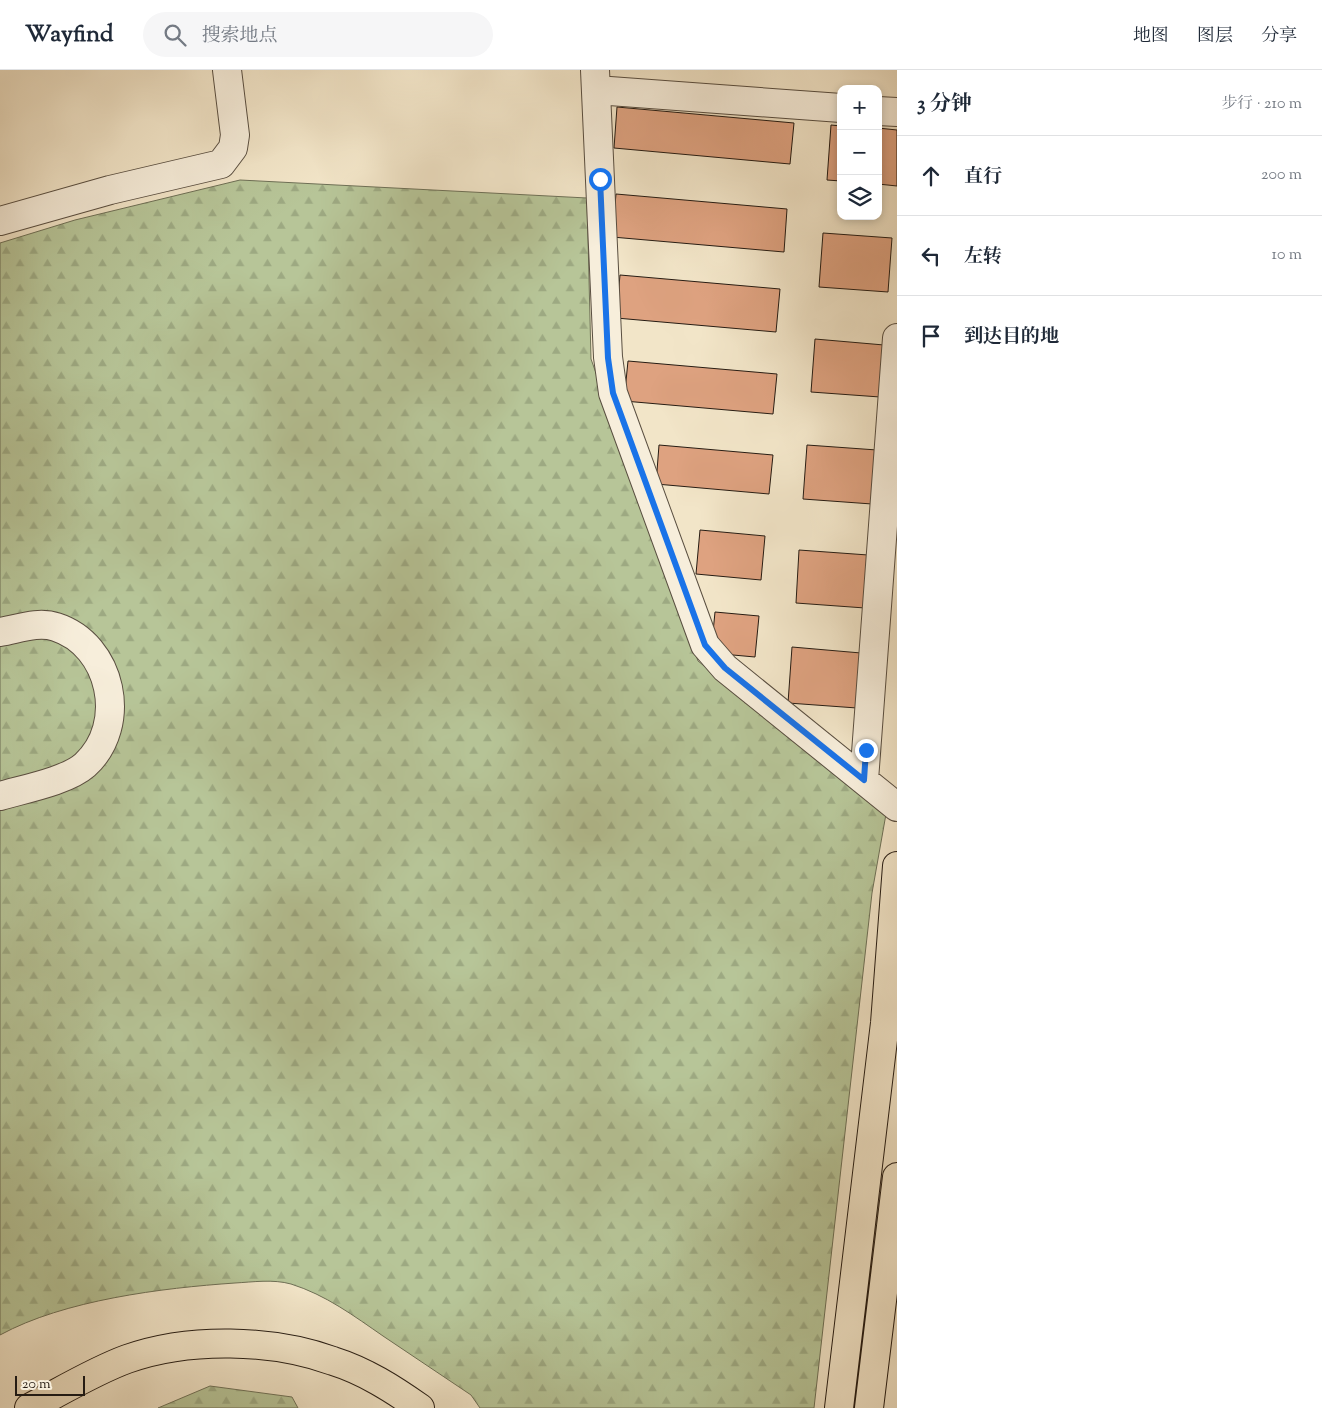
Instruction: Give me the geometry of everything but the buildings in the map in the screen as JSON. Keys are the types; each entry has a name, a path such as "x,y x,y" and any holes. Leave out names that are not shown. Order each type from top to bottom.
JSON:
{"main road":[{"path":"839,1408 885,1023 897,866"},
{"path":"869,1408 897,1177"},
{"path":"28,1408 127,1359 183,1347 239,1344 302,1352 334,1361 364,1373 420,1408"},
{"path":"69,1408 134,1376 185,1365 238,1362 268,1363 320,1375 356,1389 389,1408"}],"street":[{"path":"0,221 119,187 221,164 234,148 235,135 227,70"},
{"path":"837,108 596,80 608,358 613,393 705,645 725,668 897,808"},
{"path":"882,111 897,112"},
{"path":"864,780 897,338"},
{"path":"0,632 42,624 56,627 81,640 99,661 105,674 110,701 107,730 102,743 84,766 70,774 0,796"}],"green space":[{"path":"240,180 587,198 591,359 698,661 886,814 872,893 814,1408 480,1408 471,1395 339,1307 304,1289 291,1284 277,1282 207,1285 145,1292 83,1304 25,1323 0,1335 0,243 75,220"},
{"path":"210,1386 292,1397 298,1408 158,1408"}],"route":[{"path":"600,179 608,358 613,393 705,645 725,668 864,780 866,750"}]}
